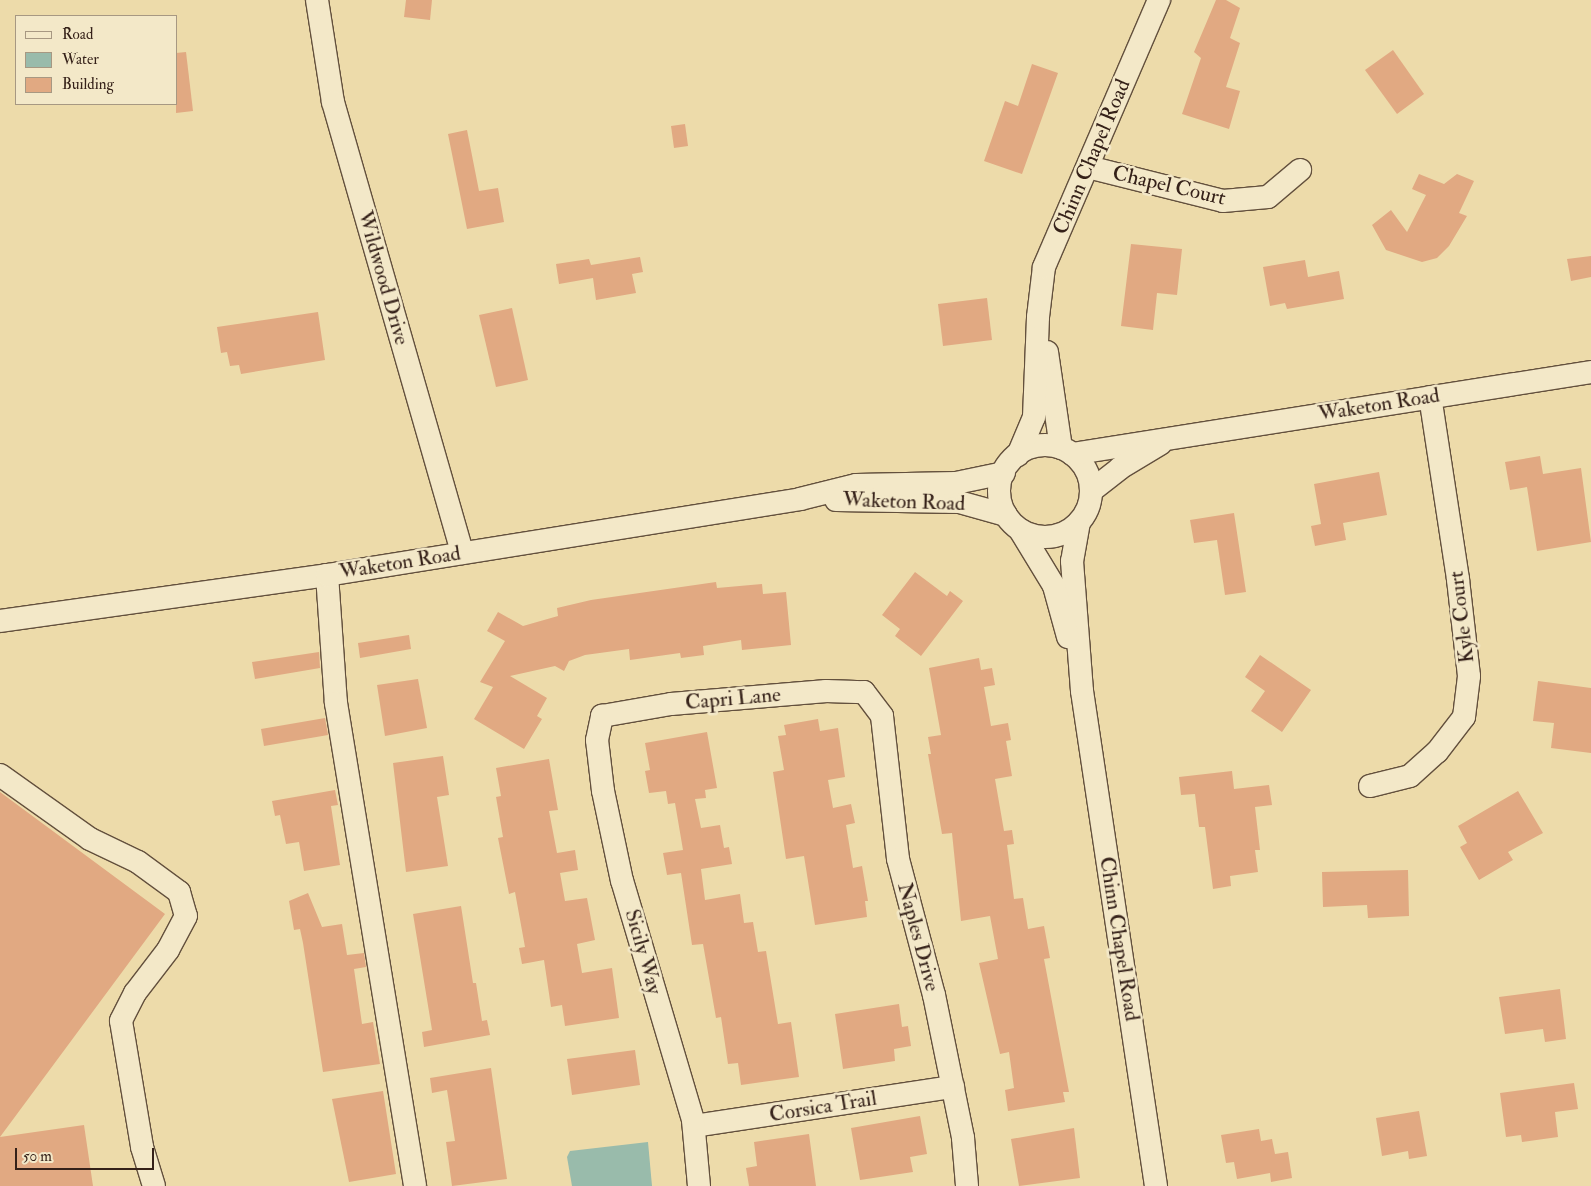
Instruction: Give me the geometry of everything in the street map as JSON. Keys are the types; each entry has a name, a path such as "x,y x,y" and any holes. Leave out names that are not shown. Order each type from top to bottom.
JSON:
{"street":[{"name":"Wildwood Drive","path":"317,0 326,72 333,102 462,553"},
{"name":"Chinn Chapel Road","path":"1018,455 1034,417 1038,317 1044,268 1159,0"},
{"name":"Chapel Court","path":"1088,167 1223,201 1268,197 1300,170"},
{"name":"Chinn Chapel Road","path":"1038,317 1046,344 1067,451"},
{"name":"Waketon Road","path":"1067,451 1166,439 1591,372"},
{"name":"Kyle Court","path":"1370,786 1410,776 1438,752 1464,717 1468,666 1458,579 1430,397"},
{"name":"Waketon Road","path":"1092,492 1120,468 1166,439"},
{"path":"1039,446 1067,451 1086,470 1092,492 1090,503 1080,522 1061,534 1040,537 1013,522 1000,495 1004,473 1018,455 1039,446"},
{"name":"Waketon Road","path":"0,621 327,575 800,499 856,485 956,483 1004,473"},
{"name":"Waketon Road","path":"800,499 959,502 1013,522"},
{"name":"Chinn Chapel Road","path":"1013,522 1054,586 1082,691"},
{"name":"Chinn Chapel Road","path":"1080,522 1072,561 1082,691 1156,1186"},
{"path":"327,575 336,704 415,1186"},
{"name":"Capri Lane","path":"602,716 671,704 826,691 864,692"},
{"name":"Naples Drive","path":"864,692 882,716 898,859 934,994 963,1138 968,1186"},
{"name":"Sicily Way","path":"602,716 597,740 603,790 622,880 694,1126 699,1186"},
{"path":"0,775 90,839 138,862 179,892 186,916 168,950 135,993 121,1021 142,1146 154,1186"},
{"name":"Corsica Trail","path":"694,1126 953,1087"}],"water":[{"path":"648,1142 652,1186 572,1186 567,1157 570,1151"}],"building":[{"path":"406,0 432,0 430,20 404,17"},
{"path":"1216,0 1226,0 1240,8 1230,38 1240,43 1226,87 1240,91 1229,129 1182,114 1201,58 1194,52"},
{"path":"1393,50 1424,94 1397,114 1365,70"},
{"path":"186,52 193,111 176,113 176,105 178,105 178,53"},
{"path":"1032,64 1058,73 1022,174 984,161 1005,101 1018,106"},
{"path":"685,124 688,146 674,148 671,126"},
{"path":"467,130 479,191 498,188 504,222 467,229 448,134"},
{"path":"1419,174 1444,184 1457,174 1474,181 1459,213 1467,216 1449,246 1437,258 1422,262 1386,250 1372,225 1391,210 1407,232 1426,195 1412,189"},
{"path":"1131,244 1182,249 1177,295 1157,293 1153,330 1121,326"},
{"path":"1591,256 1591,277 1571,281 1567,259"},
{"path":"640,257 643,272 632,274 636,293 596,300 593,278 559,284 556,264 589,259 591,265"},
{"path":"1305,260 1308,277 1339,271 1344,299 1287,309 1285,303 1270,306 1263,267"},
{"path":"987,298 992,340 943,346 938,304"},
{"path":"512,308 528,380 496,387 479,315"},
{"path":"318,312 325,360 241,374 239,365 230,366 227,352 221,353 217,327"},
{"path":"1540,456 1543,474 1581,468 1591,542 1537,551 1527,487 1510,490 1505,462"},
{"path":"1379,472 1387,515 1343,523 1346,540 1315,546 1311,526 1321,524 1314,484"},
{"path":"1234,513 1246,592 1225,595 1217,540 1194,543 1190,520"},
{"path":"915,572 947,596 950,591 963,601 921,656 895,636 900,629 882,615"},
{"path":"716,582 717,588 762,584 763,594 786,592 791,645 742,650 741,640 703,646 704,655 681,658 680,653 630,660 629,649 585,655 569,661 564,671 555,666 510,676 547,698 537,716 542,719 524,749 474,719 493,687 480,682 505,641 487,631 498,612 523,626 558,616 557,608 591,600"},
{"path":"409,635 411,649 360,658 358,643"},
{"path":"319,652 320,668 255,679 252,662"},
{"path":"1260,655 1311,690 1282,732 1251,711 1265,691 1245,677"},
{"path":"979,658 981,670 992,668 995,685 984,687 991,726 1008,723 1011,740 1006,741 1012,776 995,779 1004,831 1012,830 1014,844 1007,845 1014,899 1023,898 1028,929 1044,926 1050,958 1044,959 1069,1092 1063,1092 1065,1102 1008,1111 1005,1090 1014,1088 1009,1052 1000,1054 979,963 998,959 990,916 961,921 952,833 942,834 928,754 931,754 928,737 941,735 929,668"},
{"path":"418,679 427,728 385,736 377,685"},
{"path":"1538,681 1591,688 1591,753 1551,748 1554,723 1533,721"},
{"path":"325,718 328,735 264,746 261,729"},
{"path":"818,719 820,731 838,728 845,777 828,780 833,808 851,804 855,823 846,825 853,868 862,866 868,901 865,901 867,917 815,925 804,856 786,859 773,772 784,770 778,736 786,735 784,725"},
{"path":"707,732 717,788 705,790 706,798 695,799 701,828 720,825 724,848 729,847 732,864 701,869 705,900 740,894 744,923 753,922 758,952 766,951 778,1024 791,1022 799,1077 741,1085 738,1063 728,1064 721,1017 716,1018 703,944 692,945 681,873 667,875 663,853 683,850 675,803 668,804 666,791 649,793 645,771 650,770 645,743"},
{"path":"443,756 449,795 437,797 448,866 406,872 393,763"},
{"path":"549,759 558,810 549,811 557,853 575,850 578,870 560,873 565,901 587,898 595,940 577,944 582,973 612,968 619,1018 565,1026 562,1005 551,1007 544,960 522,964 519,948 525,947 515,892 509,894 498,838 503,837 496,797 501,796 496,768"},
{"path":"1232,771 1234,789 1269,785 1272,805 1255,807 1260,850 1255,850 1258,872 1230,876 1231,886 1213,889 1205,827 1199,827 1195,794 1181,795 1179,777"},
{"path":"335,790 338,805 331,806 340,865 304,871 299,842 286,844 280,815 275,816 272,801"},
{"path":"1518,791 1543,833 1508,852 1513,860 1479,880 1460,847 1467,843 1458,826"},
{"path":"0,792 165,914 0,1137"},
{"path":"1408,870 1409,916 1368,918 1367,905 1323,907 1322,872"},
{"path":"308,893 322,927 342,924 347,955 364,953 366,967 354,969 362,1024 373,1022 380,1064 323,1072 303,943 300,929 294,930 289,901"},
{"path":"461,906 473,983 476,983 482,1021 487,1020 490,1035 424,1047 422,1032 432,1030 413,914"},
{"path":"1560,989 1566,1039 1545,1042 1543,1029 1505,1034 1499,997"},
{"path":"899,1004 902,1027 908,1026 911,1046 894,1049 895,1061 843,1069 835,1014"},
{"path":"635,1050 640,1085 572,1095 567,1059"},
{"path":"491,1068 507,1179 452,1186 446,1142 455,1141 447,1090 432,1093 430,1078"},
{"path":"1574,1083 1578,1109 1555,1112 1558,1137 1522,1142 1521,1135 1506,1137 1500,1093"},
{"path":"383,1091 396,1174 349,1182 332,1099"},
{"path":"1419,1111 1427,1156 1409,1159 1408,1151 1382,1156 1376,1118"},
{"path":"920,1116 927,1154 910,1157 913,1172 860,1180 851,1128"},
{"path":"84,1125 93,1186 0,1186 0,1137"},
{"path":"1074,1128 1080,1178 1019,1186 1011,1139"},
{"path":"1259,1129 1261,1141 1272,1139 1275,1154 1288,1152 1292,1178 1271,1182 1270,1173 1237,1179 1234,1162 1226,1163 1221,1135"},
{"path":"809,1134 816,1186 749,1186 746,1168 757,1166 754,1142"}]}
